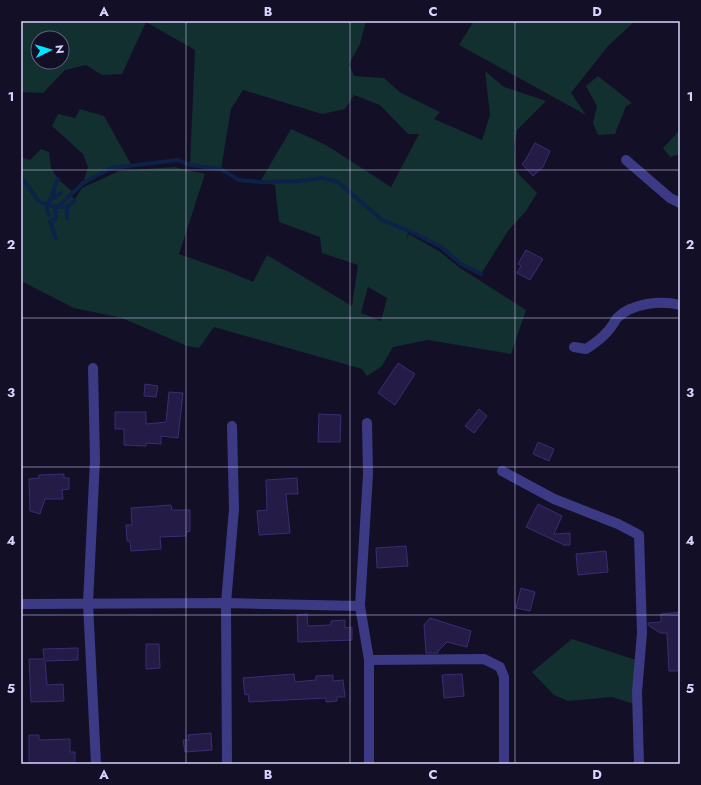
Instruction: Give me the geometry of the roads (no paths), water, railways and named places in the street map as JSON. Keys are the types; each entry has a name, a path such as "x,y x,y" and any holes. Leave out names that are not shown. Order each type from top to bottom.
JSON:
{"street":[{"path":"626,160 670,198 680,203"},
{"path":"574,347 586,349 608,332 618,318 635,307 650,303 680,305"},
{"path":"93,368 95,460 88,604 96,764"},
{"path":"367,423 368,474 360,606 369,660 369,764"},
{"path":"227,764 226,603 234,509 232,426"},
{"path":"502,471 554,499 618,524 639,535 642,633 637,692 639,764"},
{"path":"21,604 226,603 360,606"},
{"path":"369,660 484,660 500,667 504,677 504,764"}],"waterway":[{"path":"58,207 83,183 111,168 178,160 190,165 221,169 239,180 260,182 299,181 322,178 338,182 382,220 418,235 441,247 461,264 481,274"},
{"path":"21,179 37,199 46,205 67,207 75,200"},
{"path":"49,215 47,212 47,204 58,179"},
{"path":"50,200 61,193"},
{"path":"55,206 56,219 50,221 56,238"},
{"path":"67,207 67,218"}]}
